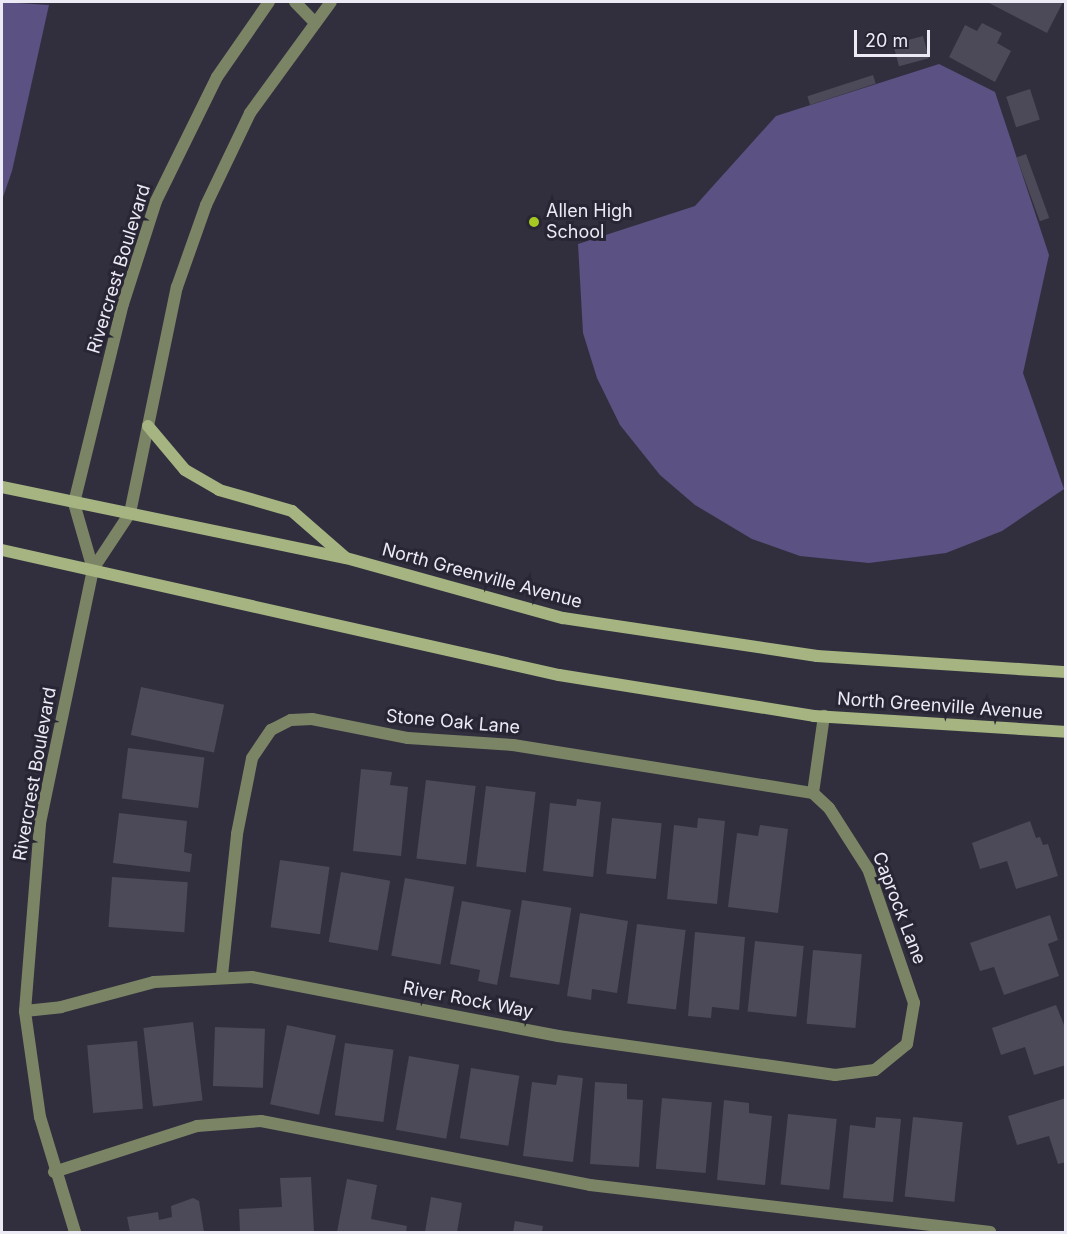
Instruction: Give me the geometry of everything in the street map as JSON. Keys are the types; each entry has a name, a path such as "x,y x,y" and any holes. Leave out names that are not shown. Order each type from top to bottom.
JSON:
{"main road":[{"path":"148,426 185,470 219,490 292,511 346,558"},
{"name":"North Greenville Avenue","path":"2,487 346,558 563,618 817,656 1065,672"},
{"name":"North Greenville Avenue","path":"2,550 559,675 824,716 1065,732"}],"street":[{"name":"Rivercrest Boulevard","path":"93,569 74,502 123,304 156,201 217,76 269,2"},
{"path":"295,2 315,22"},
{"name":"Rivercrest Boulevard","path":"75,1233 54,1172 40,1117 25,1011 40,823 93,569 130,513 177,287 206,205 250,113 331,2"},
{"path":"813,793 824,716"},
{"name":"Stone Oak Lane","path":"222,975 237,834 252,758 271,730 291,720 312,719 408,738 513,745 813,793"},
{"name":"Caprock Lane","path":"813,793 829,808 868,869 911,989 914,1024 900,1053"},
{"name":"River Rock Way","path":"25,1011 61,1007 154,982 222,975 316,988 549,1035 835,1075 861,1075 900,1053"},
{"path":"54,1172 197,1126 261,1121 590,1185 990,1233"}],"shaded area":[{"path":"2,2 49,5 12,171 2,200"},
{"path":"939,64 995,92 1049,255 1023,373 1064,489 1002,531 946,553 869,563 800,556 752,539 695,505 660,475 620,425 597,378 583,333 578,244 695,206 776,116"}],"building":[{"path":"987,2 1063,2 1047,33"},
{"path":"982,23 1002,33 997,43 1011,51 995,82 949,57 965,25 977,31"},
{"path":"923,36 929,58 899,66 893,44"},
{"path":"873,75 876,84 810,105 807,96"},
{"path":"1030,89 1040,119 1016,127 1006,97"},
{"path":"1026,154 1049,218 1040,221 1017,157"},
{"path":"141,687 224,705 214,753 131,735"},
{"path":"128,748 204,757 198,808 122,799"},
{"path":"361,769 392,772 390,785 408,787 401,856 353,851"},
{"path":"426,780 476,786 466,865 416,858"},
{"path":"486,786 536,792 526,872 476,866"},
{"path":"577,799 601,802 593,877 543,871 550,803 576,806"},
{"path":"119,813 187,821 184,852 192,854 190,872 113,863"},
{"path":"612,818 662,823 656,879 606,874"},
{"path":"698,818 725,821 717,904 667,899 674,825 697,828"},
{"path":"1030,821 1036,838 1040,837 1043,845 1048,844 1058,876 1016,889 1007,861 980,869 972,843"},
{"path":"760,825 788,829 778,913 728,907 737,833 758,836"},
{"path":"280,860 330,867 320,934 271,927"},
{"path":"341,872 390,881 378,951 329,942"},
{"path":"112,877 188,882 184,932 109,927"},
{"path":"405,878 454,887 441,964 391,956"},
{"path":"522,900 571,908 559,985 510,977"},
{"path":"462,901 511,910 497,985 478,981 480,970 450,964"},
{"path":"580,913 628,921 617,993 592,989 591,1000 567,996"},
{"path":"1050,915 1058,940 1048,944 1059,976 1004,995 994,967 980,971 970,943"},
{"path":"637,924 686,930 676,1009 627,1003"},
{"path":"695,932 745,937 739,1010 712,1007 711,1018 688,1016"},
{"path":"755,941 804,946 796,1017 748,1012"},
{"path":"813,950 862,954 855,1028 807,1024"},
{"path":"1056,1005 1066,1030 1066,1065 1034,1075 1025,1047 1001,1055 992,1028"},
{"path":"193,1022 203,1100 153,1107 143,1028"},
{"path":"287,1025 336,1035 319,1115 270,1104"},
{"path":"215,1027 265,1029 263,1088 213,1086"},
{"path":"137,1041 143,1109 93,1113 87,1045"},
{"path":"345,1043 394,1050 383,1122 335,1115"},
{"path":"409,1056 459,1065 446,1139 396,1130"},
{"path":"471,1068 519,1076 508,1146 460,1138"},
{"path":"558,1075 583,1078 573,1162 523,1156 532,1082 556,1085"},
{"path":"595,1082 627,1084 627,1099 643,1100 639,1167 590,1164"},
{"path":"662,1098 712,1102 706,1173 656,1169"},
{"path":"1066,1098 1066,1162 1058,1164 1049,1136 1017,1145 1008,1116"},
{"path":"724,1100 749,1103 749,1113 772,1116 765,1185 717,1180"},
{"path":"788,1114 837,1119 829,1190 781,1185"},
{"path":"876,1117 901,1119 893,1202 843,1198 850,1125 875,1128"},
{"path":"913,1117 963,1122 954,1202 905,1197"},
{"path":"311,1177 314,1232 240,1232 239,1209 282,1207 280,1178"},
{"path":"347,1179 377,1185 371,1219 407,1226 406,1232 337,1232"},
{"path":"431,1197 462,1203 457,1232 425,1232"},
{"path":"193,1198 199,1201 204,1232 130,1232 127,1217 158,1212 159,1220 172,1217 171,1206"},
{"path":"515,1221 543,1226 542,1232 513,1232"}],"place":[{"name":"Allen High School","path":"534,222"}]}
